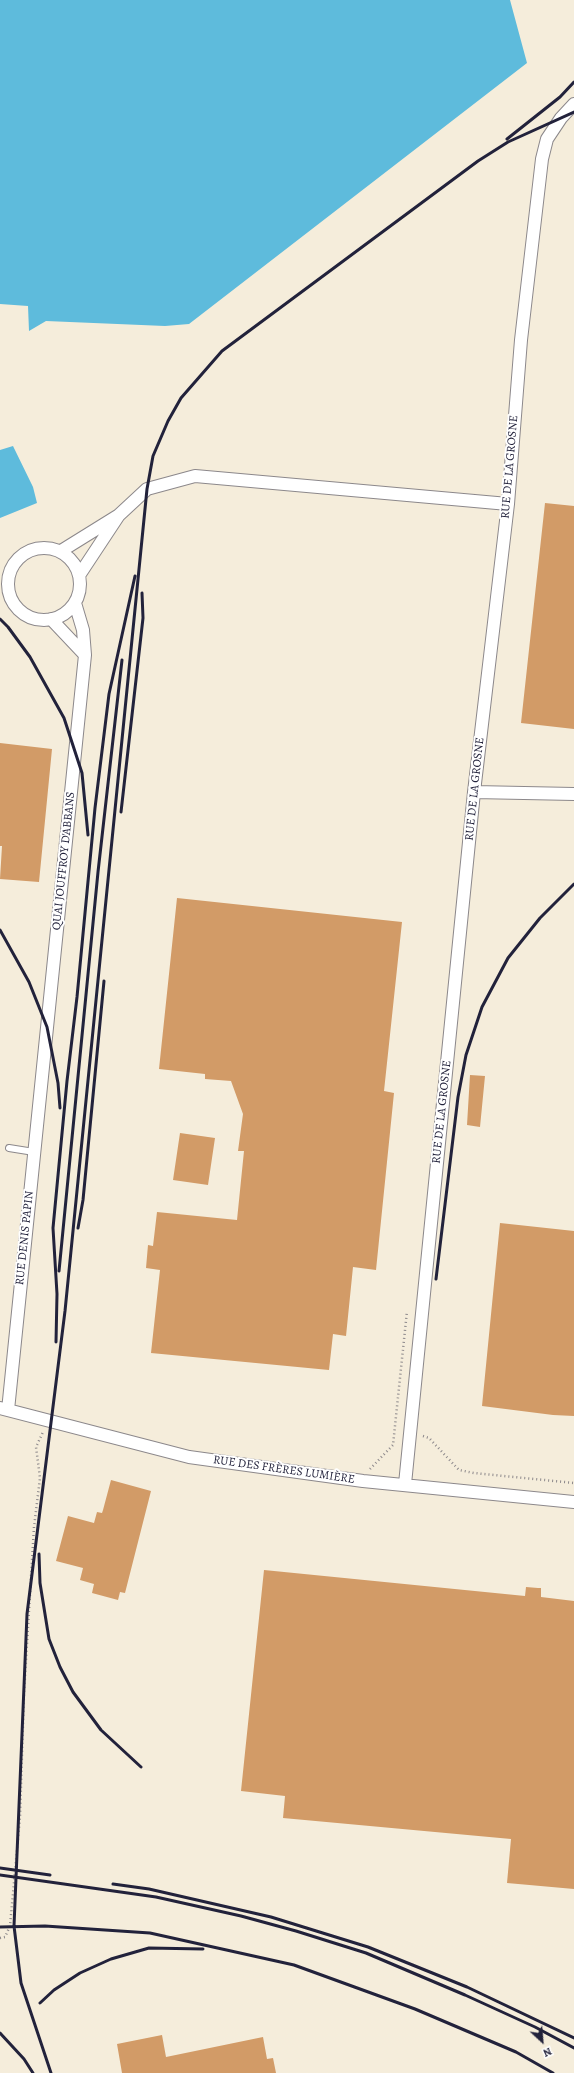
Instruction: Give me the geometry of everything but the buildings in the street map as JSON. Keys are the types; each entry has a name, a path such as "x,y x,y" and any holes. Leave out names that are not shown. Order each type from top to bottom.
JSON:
{"street":[{"name":"RUE DE LA GROSNE","path":"405,1484 474,792 508,504 521,340 542,159 547,139 561,118 574,104"},
{"path":"61,551 119,515 147,489 195,476 508,504"},
{"path":"80,574 119,515"},
{"path":"0,595 12,601 19,610 29,617 40,620 51,619 69,610 75,603 81,584 80,574 76,565 61,551 40,547 30,550 20,556 13,564 8,582 12,601"},
{"path":"0,568 13,564"},
{"name":"QUAI JOUFFROY D'ABBANS","path":"43,1067 85,655 83,630 75,603"},
{"path":"51,619 85,655"},
{"path":"474,792 574,794"},
{"name":"RUE DENIS PAPIN","path":"4,1409 43,1067"},
{"name":"RUE DES FRÈRES LUMIÈRE","path":"4,1409 188,1457 363,1481 574,1502"}],"lane":[{"path":"9,1148 34,1152"}],"path":[{"path":"0,1938 5,1937 10,1926 20,1817 24,1694 34,1527 40,1478 36,1447 48,1420"},
{"path":"409,1432 429,1438 459,1470 474,1473 574,1483"}],"water":[{"path":"0,0 510,0 527,63 189,324 165,326 46,321 29,331 28,306 0,304"},
{"path":"13,446 33,487 37,503 0,518 0,450"}],"railway":[{"path":"507,139 560,97 574,82"},
{"path":"51,2073 21,1983 14,1926 27,1614 65,1311 147,489 153,456 168,421 181,398 222,351 478,161 508,142 574,112"},
{"path":"56,1342 57,1294 53,1228 95,808 109,694 135,576"},
{"path":"121,812 143,618 142,593"},
{"path":"0,619 8,627 30,657 64,718 82,773 88,835"},
{"path":"59,1271 98,872 122,660"},
{"path":"436,1279 458,1097 466,1055 482,1007 508,958 540,918 574,884"},
{"path":"0,930 29,982 47,1027 58,1083 60,1108"},
{"path":"78,1228 83,1200 104,981"},
{"path":"39,1554 40,1583 49,1639 60,1667 73,1692 101,1730 141,1767"},
{"path":"0,1868 50,1875"},
{"path":"0,1875 156,1897 241,1916 296,1931 366,1953 465,1995 535,2027 574,2048"},
{"path":"113,1884 149,1889 271,1917 368,1947 467,1987 574,2038"},
{"path":"0,1927 45,1926 150,1933 294,1965 415,2009 516,2052 553,2073"},
{"path":"40,2003 54,1990 80,1973 111,1959 149,1948 203,1949"},
{"path":"0,2033 24,2059 33,2073"}]}
